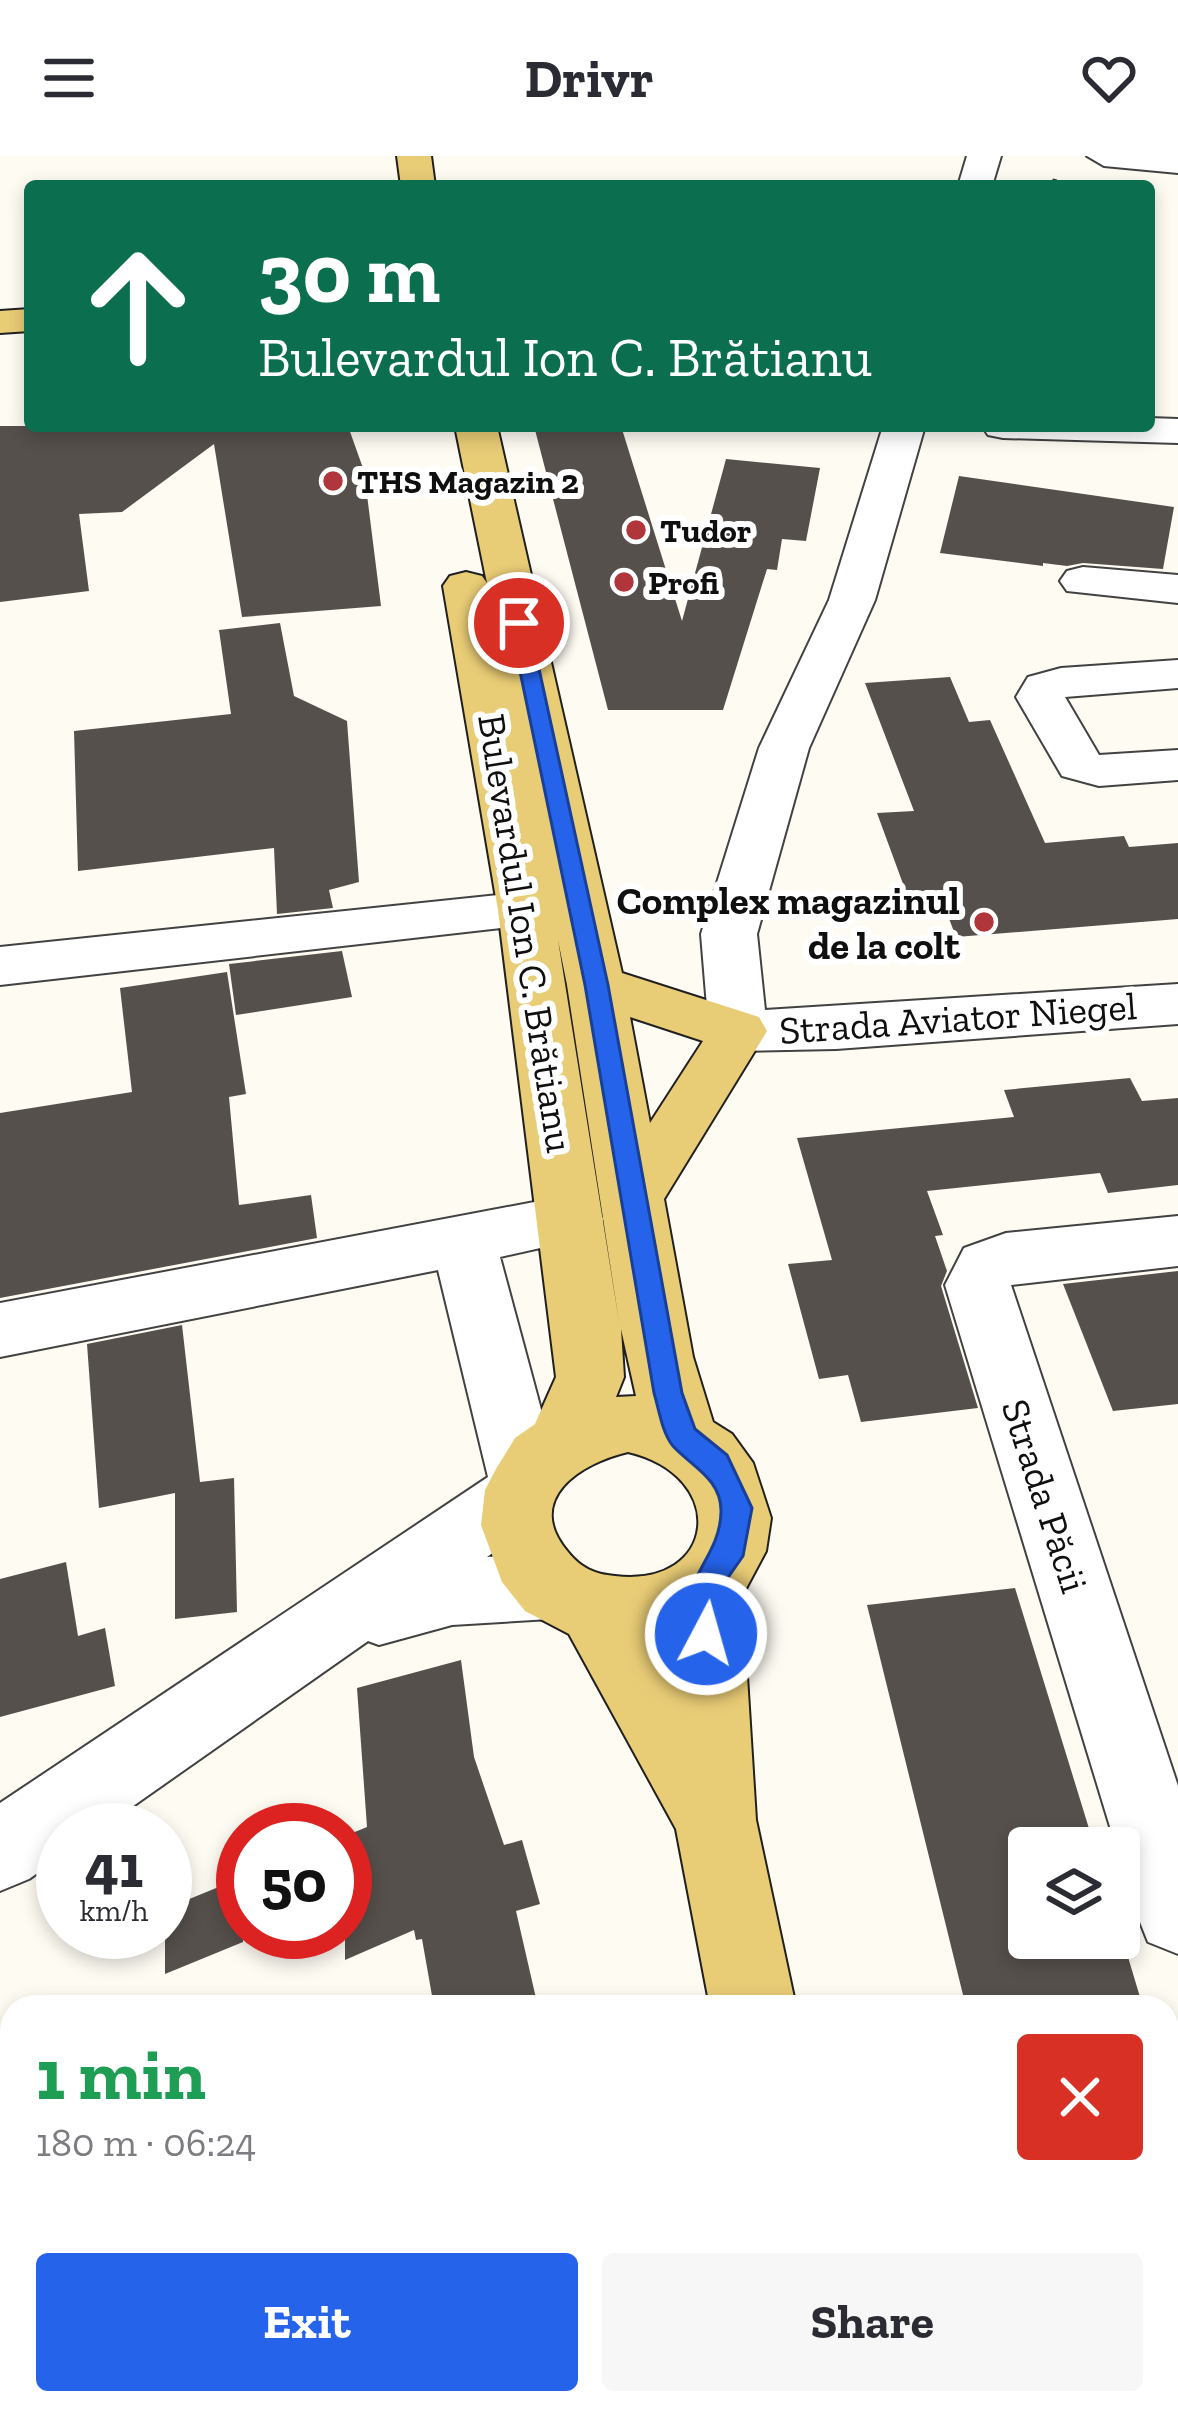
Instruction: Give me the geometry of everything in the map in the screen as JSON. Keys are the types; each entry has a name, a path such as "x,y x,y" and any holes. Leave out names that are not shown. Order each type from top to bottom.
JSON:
{"main road":[{"name":"Bulevardul Ion C. Brătianu","path":"435,432 526,910 572,1219 590,1377 536,1471"},
{"name":"Bulevardul Ion C. Brătianu","path":"477,432 596,985 659,1357 682,1436"},
{"path":"596,985 738,1031 690,1113 634,1194"},
{"path":"573,1597 653,1610 704,1586 728,1556 737,1508 717,1463 682,1436 628,1423 604,1424 536,1471 520,1542 530,1563 573,1597 715,1820"},
{"path":"704,1586 715,1820 751,1995"}],"street":[{"path":"1104,156 1178,163"},
{"path":"738,1031 728,934 784,748 852,600 902,432"},
{"path":"1083,581 1178,589"},
{"path":"1178,674 1061,683 1045,687 1040,697 1080,765 1099,771 1178,765"},
{"path":"0,966 526,910"},
{"name":"Strada Aviator Niegel","path":"738,1031 836,1029 1178,1004"},
{"path":"0,1330 572,1219"},
{"path":"0,1851 336,1625 536,1471 463,1240"},
{"name":"Strada Păcii","path":"1178,1241 1006,1258 987,1266 978,1285 1178,1912"},
{"path":"336,1625 452,1592 573,1597"}],"building":[{"path":"0,426 24,426 24,432 350,432 364,471 381,606 242,617 214,444 122,512 79,514 89,591 0,602"},
{"path":"536,432 623,432 682,621 726,459 820,468 806,541 782,539 777,570 767,569 723,710 608,710"},
{"path":"959,476 1174,507 1163,569 1083,563 1043,566 940,553"},
{"path":"280,623 294,696 347,721 359,882 329,890 333,908 277,914 274,848 78,871 74,731 231,714 219,630"},
{"path":"950,677 969,722 990,720 1045,843 1124,836 1129,847 1178,843 1178,919 956,937 945,908 913,911 877,813 914,811 865,683"},
{"path":"342,951 352,997 236,1015 229,964"},
{"path":"227,972 246,1094 229,1097 239,1205 311,1195 317,1238 0,1298 0,1113 132,1092 120,988"},
{"path":"1130,1078 1142,1101 1178,1098 1178,1185 1108,1193 1100,1173 927,1191 943,1235 935,1236 947,1271 941,1286 978,1408 861,1422 848,1375 819,1379 788,1264 832,1260 797,1138 1014,1117 1004,1090"},
{"path":"1178,1271 1178,1404 1113,1411 1063,1284"},
{"path":"182,1325 200,1482 234,1478 237,1612 175,1619 175,1493 99,1508 87,1344"},
{"path":"66,1562 78,1636 105,1628 115,1686 0,1717 0,1579"},
{"path":"1015,1588 1089,1827 1008,1827 1008,1959 1129,1959 1139,1995 963,1995 867,1605"},
{"path":"461,1660 474,1757 504,1845 522,1840 540,1904 516,1911 535,1995 432,1995 422,1939 416,1940 414,1930 372,1948 372,1803 365,1803 357,1688"},
{"path":"216,1888 216,1953 165,1974 165,1959 192,1959 192,1898"}],"place":[{"name":"THS Magazin 2","path":"333,481"},
{"name":"Tudor","path":"636,530"},
{"name":"Profi","path":"624,582"},
{"name":"Complex magazinul de la colt","path":"984,922"}],"route":[{"path":"519,623 596,985 659,1357 682,1436 717,1463 737,1508 728,1556 704,1586 706,1634"}]}
